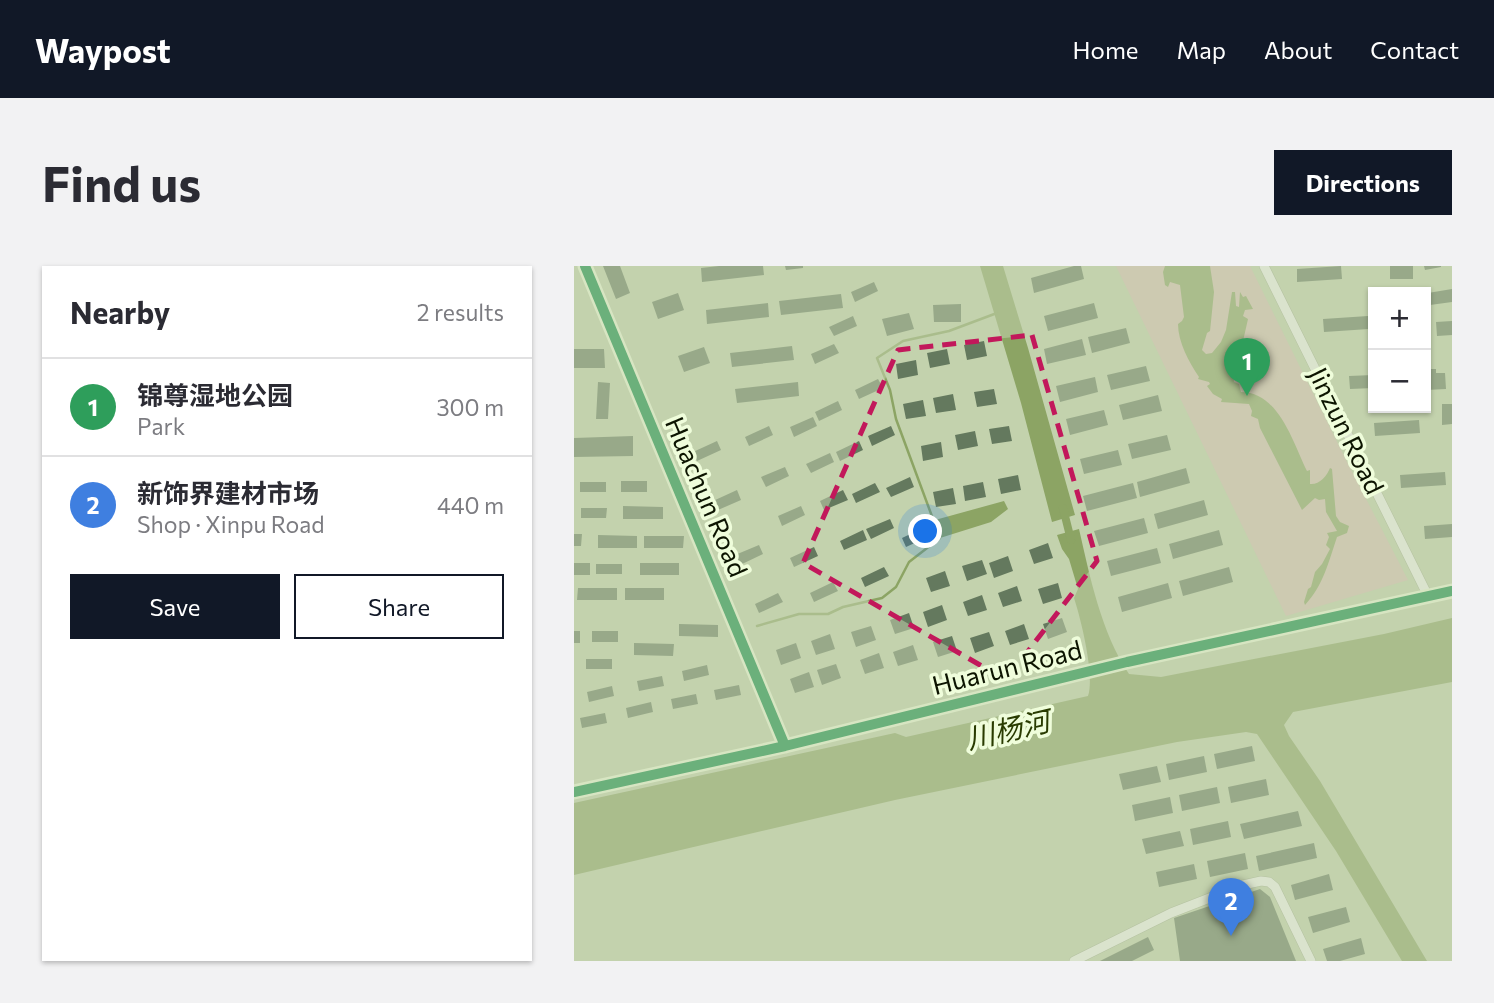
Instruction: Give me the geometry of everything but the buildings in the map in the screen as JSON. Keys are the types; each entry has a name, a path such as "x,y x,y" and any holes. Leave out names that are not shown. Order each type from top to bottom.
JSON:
{"street":[{"name":"Huachun Road","path":"585,266 785,746"},
{"name":"Jinzun Road","path":"1264,266 1428,596"},
{"name":"Huarun Road","path":"574,792 785,746 1127,662 1452,591"},
{"path":"1074,961 1171,913 1243,885 1261,881 1275,887 1311,961"}],"highlighted area":[{"path":"1032,335 1097,561 1006,680 803,563 898,350"}],"shaded area":[{"path":"1116,266 1250,266 1408,580 1286,616"}],"water":[{"path":"980,266 1003,266 1075,515 1052,522 1021,403"},
{"path":"1165,266 1210,266 1214,292 1210,331 1202,350 1206,354 1212,353 1221,342 1226,330 1232,292 1235,292 1236,306 1239,307 1240,292 1243,297 1246,296 1253,309 1245,310 1243,316 1248,319 1236,372 1233,374 1234,382 1239,384 1241,392 1254,394 1275,410 1290,434 1307,471 1310,470 1310,484 1325,477 1330,468 1332,469 1336,516 1340,522 1349,526 1347,533 1337,537 1321,581 1305,605 1315,572 1330,549 1326,545 1329,537 1327,533 1337,531 1326,512 1325,499 1315,498 1302,510 1260,428 1258,419 1251,416 1249,404 1221,402 1222,399 1213,394 1207,386 1209,382 1198,379 1178,331 1178,324 1184,317 1180,285 1170,282 1168,287 1165,285"},
{"path":"1004,501 1008,509 991,522 940,538 935,520"},
{"name":"川杨河","path":"1079,529 1104,622 1129,674 1161,677 1384,634 1452,618 1452,682 1293,712 1284,725 1427,961 1402,961 1336,851 1257,734 1246,732 1177,742 895,800 574,875 574,803 895,733 906,737 1088,696 1090,675 1074,598 1078,589 1069,559 1057,535"}],"waterway":[{"path":"757,626 799,614 828,614 843,607 882,598 896,587 909,562 940,538 896,419 890,390 877,358 903,341 949,331 997,313"},
{"path":"1063,508 1071,540"}],"cycle path":[{"path":"585,266 785,746"},
{"path":"574,792 785,746 1127,662 1452,591"}],"place":[{"name":"锦尊湿地公园","path":"1247,396"},
{"name":"新饰界建材市场","path":"1231,936"}]}
